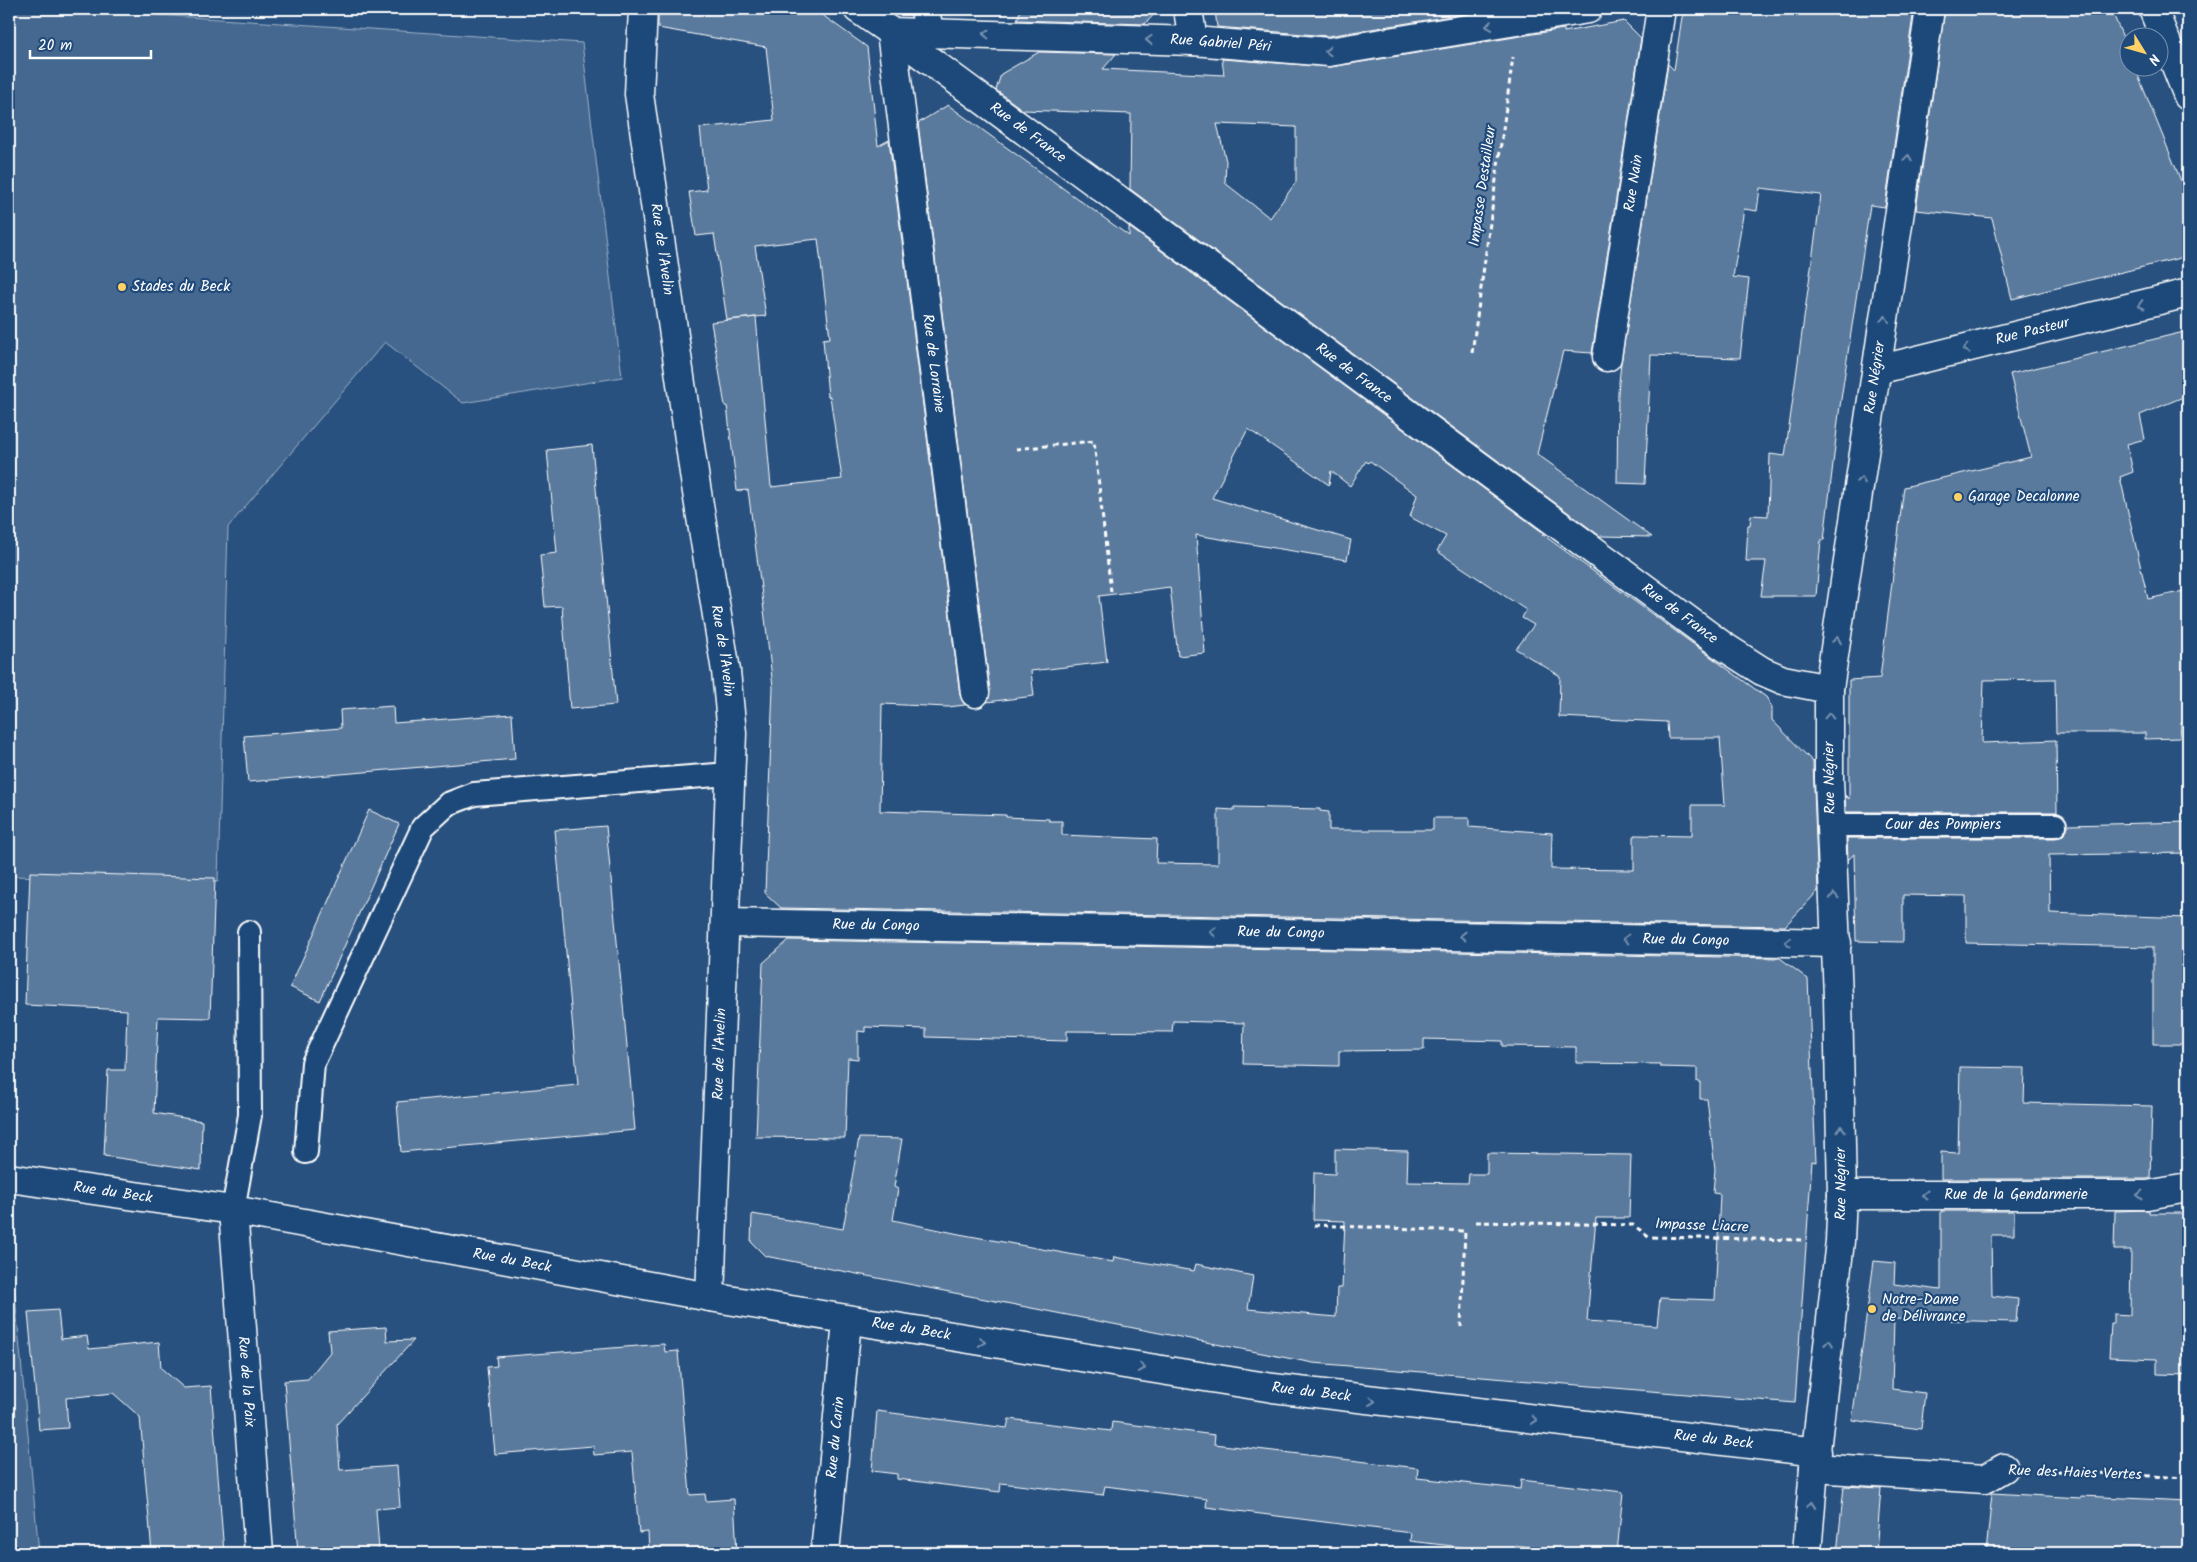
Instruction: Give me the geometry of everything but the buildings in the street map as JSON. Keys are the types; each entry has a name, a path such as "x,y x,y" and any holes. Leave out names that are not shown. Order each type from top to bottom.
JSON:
{"street":[{"path":"858,9 891,32"},
{"path":"1188,9 1193,41"},
{"name":"Rue Gabriel Péri","path":"891,32 927,21 1330,52 1588,9"},
{"name":"Rue Nain","path":"1607,357 1661,9"},
{"name":"Rue Négrier","path":"1807,1553 1840,1241 1842,1195 1837,943 1831,826 1829,689 1930,9"},
{"path":"2153,9 2188,96"},
{"name":"Rue de l'Avelin","path":"644,13 639,94 694,471 726,671 732,733 710,1297"},
{"name":"Rue de France","path":"891,32 1741,660 1783,680 1829,689"},
{"name":"Rue de Lorraine","path":"891,32 975,693"},
{"name":"Rue Pasteur","path":"1877,370 2188,294"},
{"name":"Rue du Congo","path":"725,923 1837,943"},
{"name":"Rue du Beck","path":"9,1178 234,1210 710,1297 1273,1388 1816,1460"},
{"name":"Rue de la Gendarmerie","path":"1842,1195 2147,1195 2188,1188"},
{"name":"Rue de la Paix","path":"234,1210 259,1553"},
{"name":"Rue du Carin","path":"825,1553 847,1320"},
{"name":"Rue des Haies Vertes","path":"1816,1460 1985,1479 2004,1468"}],"lane":[{"path":"306,1152 312,1063 423,827 448,804 474,794 729,774"},
{"name":"Cour des Pompiers","path":"1831,826 2055,825"},
{"path":"234,1210 250,1114 249,932"}],"path":[{"name":"Impasse Destailleur","path":"1472,353 1518,22"},
{"path":"1016,449 1094,441 1111,592"},
{"name":"Impasse Liacre","path":"1476,1222 1633,1225 1650,1236 1840,1241"},
{"path":"1314,1225 1465,1231 1461,1327"},
{"name":"Rue des Haies Vertes","path":"2004,1468 2188,1478"}],"shaded area":[{"path":"9,9 68,9 582,43 622,377 463,403 385,342 228,527 218,881 9,876"},
{"path":"9,1231 39,1553 9,1553"}],"place":[{"name":"Stades du Beck","path":"122,287"},
{"name":"Garage Decalonne","path":"1958,497"},
{"name":"Notre-Dame de Délivrance","path":"1872,1309"}]}
